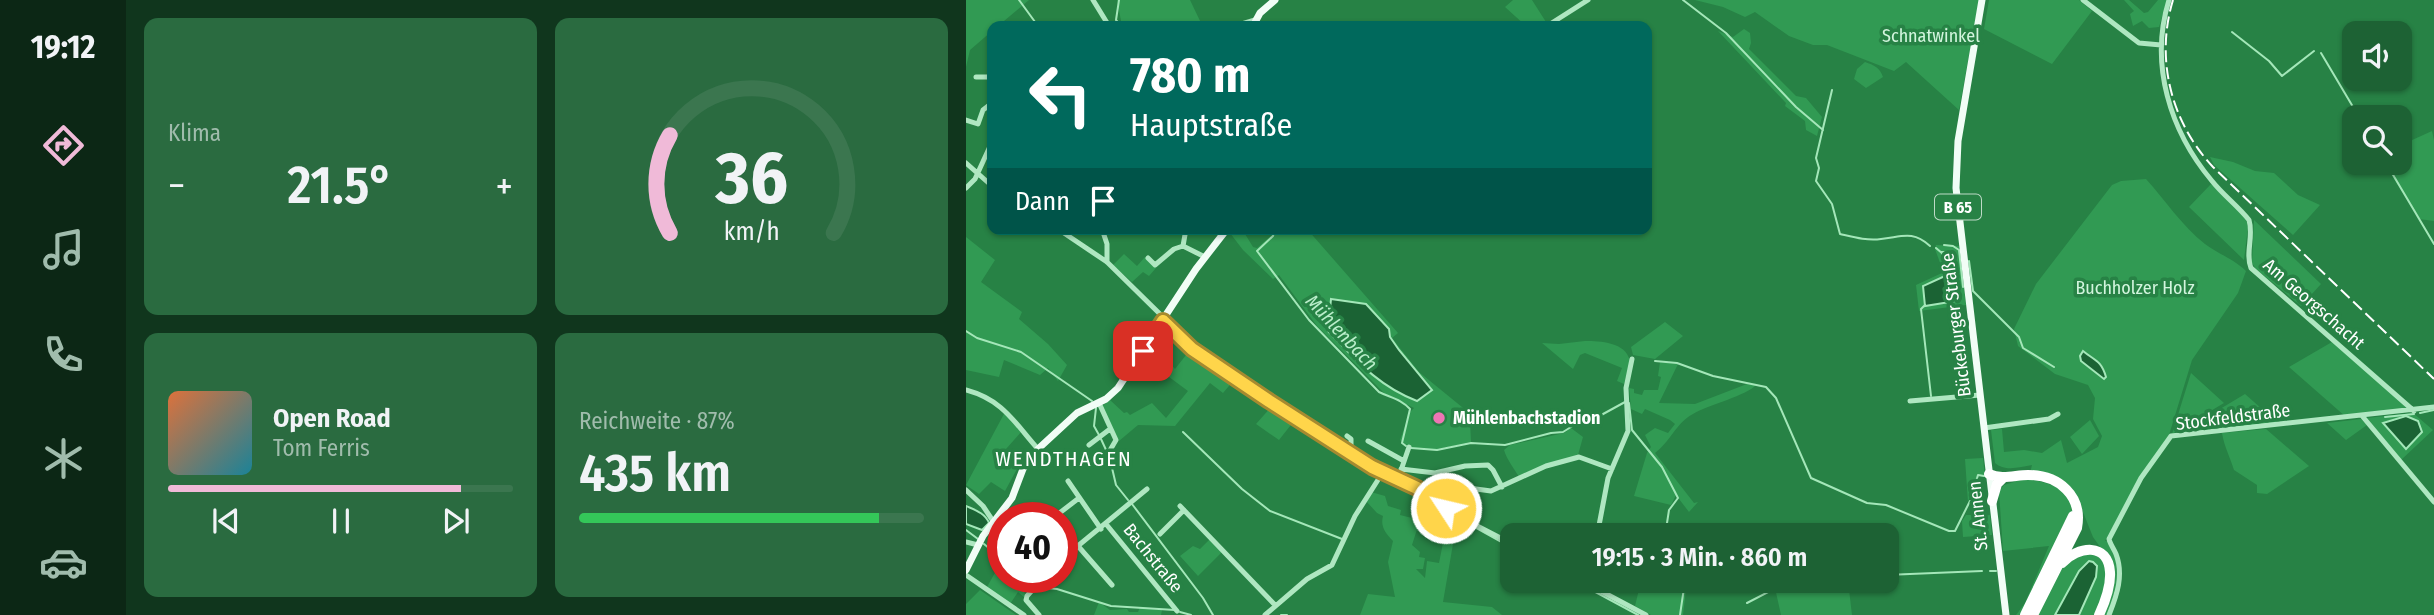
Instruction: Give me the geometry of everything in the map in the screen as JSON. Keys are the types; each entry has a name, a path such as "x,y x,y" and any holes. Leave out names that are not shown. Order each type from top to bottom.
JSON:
{"highway":[{"path":"1989,474 2005,477 2045,477 2067,489 2076,501 2079,512 2077,528 2033,615"},
{"path":"1992,501 1997,484 2005,477"},
{"path":"2025,615 2071,523 2076,501"},
{"path":"2050,581 2062,562 2077,551 2086,549 2102,554 2109,565 2110,574 2099,615"}],"main road":[{"path":"1256,21 1275,0"},
{"name":"Bückeburger Straße","path":"1982,0 1956,154 1956,188 1983,414"},
{"path":"1009,502 1023,468 1038,449 1077,413 1099,403 1118,388 1222,235"},
{"name":"St. Annen","path":"1983,414 2006,615"},
{"path":"966,572 987,531"}],"street":[{"path":"1093,0 1106,21"},
{"path":"1555,21 1588,0"},
{"path":"2083,0 2139,43 2161,45"},
{"name":"Am Georgschacht","path":"2169,0 2161,45 2162,76 2171,110 2195,157 2212,182 2249,220 2251,230 2248,257 2251,268 2414,411"},
{"path":"976,77 987,77"},
{"path":"966,120 978,124 987,107"},
{"path":"966,188 977,174 987,153"},
{"path":"966,163 987,182"},
{"path":"1067,235 1107,262 1192,349 1348,452 1417,488 1443,506 1500,537"},
{"path":"1104,235 1107,262"},
{"path":"1184,246 1185,235"},
{"path":"1148,258 1155,265 1174,249 1184,246 1205,257"},
{"path":"1599,523 1608,478 1628,431 1626,388 1632,359"},
{"path":"966,390 989,400 1012,415 1038,449"},
{"path":"1910,401 1980,395"},
{"path":"1099,403 1116,440 1109,452 1099,459"},
{"path":"2414,411 2434,407"},
{"name":"Stockfeldstraße","path":"2109,615 2120,574 2109,539 2141,478 2171,436 2414,411"},
{"path":"1984,428 2005,427 2057,415"},
{"path":"2363,417 2434,502"},
{"path":"1089,445 1110,429"},
{"path":"1347,436 1351,439 1352,447 1348,452"},
{"path":"1368,442 1404,461"},
{"path":"1398,479 1409,447"},
{"path":"1443,506 1461,487 1486,492 1546,466 1578,457 1612,468"},
{"path":"1401,469 1435,473 1465,466 1488,465 1502,487"},
{"path":"1265,615 1307,579 1324,572 1332,565 1355,516 1383,472"},
{"name":"Bachstraße","path":"1068,481 1079,498 1177,611"},
{"path":"1112,585 1078,547 1147,489"},
{"path":"966,490 987,512"},
{"path":"1074,502 1079,498"},
{"path":"1160,534 1182,508 1275,605"},
{"path":"966,541 978,545"},
{"path":"966,572 1024,615"},
{"path":"1030,593 1027,600 1039,615"},
{"path":"1606,593 1646,615"}],"green space":[{"path":"966,0 1029,0 1004,21 987,21 987,35 970,50 966,67"},
{"path":"1117,0 1190,0 1200,21 1121,21"},
{"path":"1513,0 1532,0 1545,21 1520,21 1505,7"},
{"name":"Schnatwinkel","path":"1695,0 1979,0 1959,110 1906,62 1894,71 1827,45 1813,45 1789,36 1755,12 1745,17 1723,7"},
{"path":"1989,0 2079,0 2092,11 2052,64 1984,29"},
{"path":"2124,0 2129,0 2144,13 2158,0 2167,0 2159,27 2149,28 2142,21 2133,26 2130,14 2134,11"},
{"path":"1744,29 1750,33 1749,49 1796,96 1806,98 1822,117 1817,136 1806,130 1805,121 1785,106 1786,103 1718,31 1733,37"},
{"path":"1865,62 1876,67 1883,77 1866,88 1854,79 1857,69"},
{"path":"2432,131 2434,221 2419,219 2392,175 2412,175 2412,140"},
{"path":"2210,157 2255,171 2274,173 2298,195 2320,205 2293,235 2214,165"},
{"name":"Buchholzer Holz","path":"2146,179 2197,237 2246,271 2238,293 2192,360 2169,435 2143,472 2105,541 2110,541 2115,552 2121,578 2111,615 2102,615 2108,558 2093,537 2075,492 2030,473 2032,465 2018,468 1999,466 1995,463 1991,430 2002,429 2004,452 2024,450 2042,453 2061,440 2067,463 2098,447 2102,436 2093,419 2095,398 2088,385 2055,374 2018,346 2014,329 2036,284 2112,185 2121,181"},
{"path":"2211,184 2246,218 2248,227 2244,260 2189,207"},
{"path":"2254,220 2321,284 2301,306 2252,263"},
{"path":"1232,235 1246,235 1253,247 1257,248 1272,235 1312,235 1398,333 1392,338 1419,372 1473,416 1470,421 1471,442 1425,450 1400,440 1414,408 1385,394 1317,326 1279,275 1273,279"},
{"path":"966,237 995,260 981,282 1022,312 1019,319 1067,365 1058,381 1048,368 1040,375 1004,360 999,377 966,370"},
{"path":"1936,245 1959,246 1966,305 1919,311 1916,285 1943,271"},
{"path":"1124,254 1137,266 1145,257 1156,268 1149,276 1143,272 1132,282 1113,265"},
{"path":"1665,322 1683,336 1655,359 1633,355 1631,347"},
{"path":"1585,341 1612,344 1628,355 1630,361 1624,384 1617,381 1622,368 1585,353 1580,355 1573,369 1542,343"},
{"path":"2332,342 2409,408 2346,417 2289,367"},
{"path":"1152,343 1175,369 1190,350 1234,380 1223,393 1210,383 1175,426 1138,425 1119,441 1102,406 1110,400 1130,415 1152,403 1166,418 1188,391 1142,357"},
{"path":"1660,362 1678,364 1659,403 1695,404 1747,384 1756,385 1687,418 1655,453 1694,503 1698,502 1689,512 1676,495 1671,505 1634,496 1651,447 1645,435 1655,428 1668,433 1675,424 1645,409 1642,414 1631,409 1629,388 1642,395 1644,390 1658,390"},
{"path":"2191,373 2224,403 2172,434"},
{"path":"2245,394 2279,424 2180,433"},
{"path":"1272,406 1294,421 1279,440 1256,424"},
{"path":"1005,412 1022,431 998,458 1017,469 1005,491 991,482 979,494 966,485"},
{"path":"2413,413 2433,430 2401,460 2367,418"},
{"path":"2361,419 2367,425 2346,440 2327,423"},
{"path":"2090,420 2099,436 2082,454 2070,437"},
{"path":"1571,428 1583,437 1578,455 1519,477 1504,450 1510,445 1564,433"},
{"path":"2266,429 2309,466 2267,494 2257,493 2257,485 2234,470 2222,433"},
{"path":"1983,458 1985,477 1978,475 1968,502 1965,459"},
{"path":"2018,478 2045,483 2061,490 2071,503 2072,512 2022,615 2016,615 2025,603 2049,546 2003,551 1999,491 2004,485"},
{"path":"1371,492 1385,496 1388,506 1401,510 1400,515 1420,520 1412,545 1420,552 1419,557 1425,558 1423,569 1416,569 1425,578 1427,561 1439,563 1443,543 1453,544 1443,602 1492,607 1502,615 1360,615 1368,594 1395,597 1388,562 1393,541 1383,527 1383,516 1366,501"},
{"path":"1975,512 1980,516 1990,515 1992,535 1963,537 1962,521 1966,515 1973,515"},
{"path":"1210,539 1222,552 1198,576 1180,556 1193,546 1200,549"},
{"path":"2077,552 2100,555 2109,574 2098,615 2079,615 2096,577 2079,571 2055,615 2036,615 2060,570"},
{"path":"980,590 1016,615 966,615 966,604"},
{"path":"995,593 1017,593 1010,604"},
{"path":"1638,593 1686,593 1683,615 1651,615 1635,606"},
{"path":"1776,593 1849,593 1852,615 1781,615"},
{"path":"1099,602 1110,610 1127,609 1129,612 1138,612 1140,607 1162,610 1161,615 1094,615"}],"water":[{"path":"1942,252 1952,252 1956,301 1925,306 1923,286 1945,276"},
{"path":"1331,299 1366,304 1389,329 1390,337 1399,350 1432,390 1417,401 1391,388 1368,371 1328,331"},
{"path":"2083,351 2100,364 2106,377 2104,379 2081,361"},
{"path":"2406,416 2418,421 2422,432 2406,449 2383,423"},
{"path":"966,506 979,512 987,520 987,525 982,530 966,524"},
{"path":"2089,561 2097,566 2096,577 2079,615 2055,615 2079,571"}],"waterway":[{"path":"1019,0 1034,21"},
{"name":"Mühlenbach","path":"1117,21 1119,0"},
{"path":"1683,0 1726,33 1796,107 1823,130"},
{"path":"2232,32 2269,61 2282,76 2314,51"},
{"path":"2321,53 2352,105"},
{"path":"1832,90 1816,158 1819,168 1816,181 1832,204 1840,234 1871,239 1912,236 1930,246"},
{"path":"2393,175 2434,244"},
{"name":"Mühlenbach","path":"1273,235 1257,251 1309,320 1379,392 1410,409 1402,443 1406,446"},
{"path":"1944,245 1959,250 1963,287"},
{"path":"1936,248 1943,254"},
{"path":"1969,261 1973,291 2019,337 2023,348 2054,367"},
{"path":"1925,305 1921,309 1931,396"},
{"path":"966,331 977,338 1021,352 1092,401"},
{"path":"1655,361 1677,363 1713,376 1766,387 1776,398 1811,478 1867,503 1886,505 1949,531 1955,531 1970,501"},
{"name":"Mühlenbach","path":"1411,448 1437,450 1471,443 1505,445 1563,432 1625,402"},
{"name":"Mühlenbach","path":"1629,403 1632,430 1662,467 1678,498 1669,510 1667,523"},
{"path":"1096,408 1094,426 1099,435"},
{"path":"2420,413 2434,410"},
{"path":"2385,417 2414,414"},
{"path":"1183,432 1242,489 1270,511 1342,539"},
{"path":"1101,439 1107,452"},
{"path":"1109,455 1116,485 1128,500"},
{"path":"1975,485 1978,475 1984,476"},
{"path":"1132,504 1213,615"},
{"path":"1476,528 1500,541"},
{"path":"966,530 978,539"},
{"path":"1899,574 1982,571"},
{"path":"1990,571 1996,571"},
{"path":"1070,593 1111,606 1175,610"},
{"path":"1597,593 1638,615"},
{"name":"Mühlenbach","path":"1680,615 1683,593"},
{"path":"1747,603 1766,593"},
{"path":"1180,612 1191,615"},
{"path":"1281,615 1287,615"}],"railway":[{"path":"2173,0 2166,45 2170,89 2186,130 2198,149 2213,167 2434,379"}],"place":[{"name":"Mühlenbachstadion","path":"1439,418"}],"district":[{"name":"WENDTHAGEN","path":"1064,459"}],"route":[{"path":"1143,351 1163,321 1185,344 1269,401 1372,467 1417,488 1446,508"}]}
